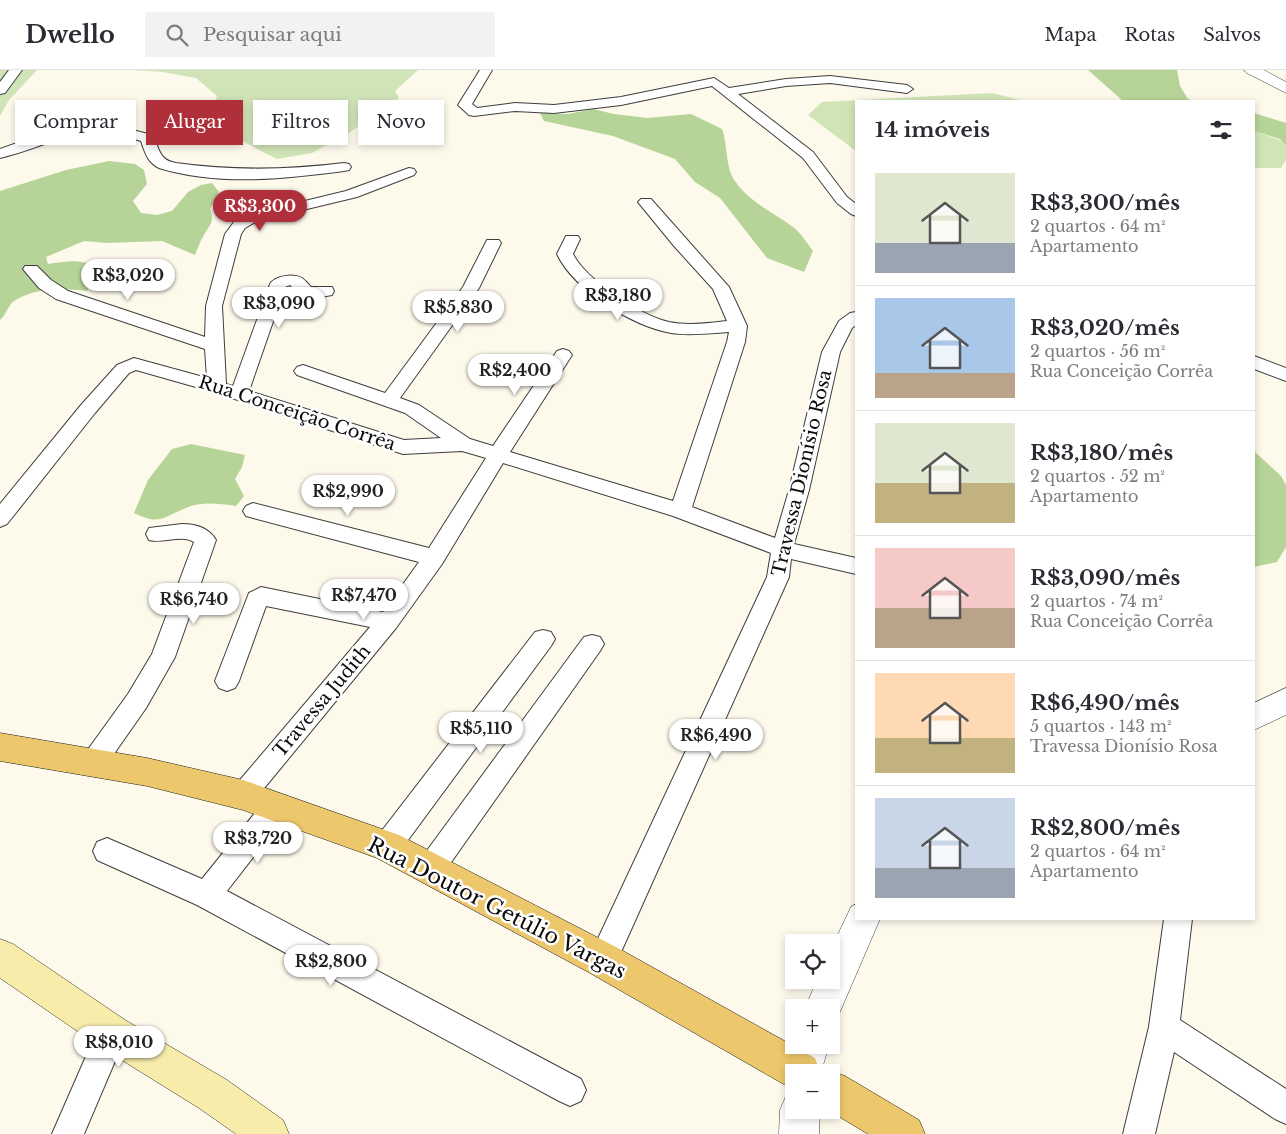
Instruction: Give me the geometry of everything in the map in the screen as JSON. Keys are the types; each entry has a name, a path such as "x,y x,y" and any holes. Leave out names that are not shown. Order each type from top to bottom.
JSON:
{"main road":[{"name":"Rua Doutor Getúlio Vargas","path":"0,747 147,772 243,795 386,846 603,960 788,1064"},
{"path":"0,957 112,1033 213,1094 270,1134"},
{"path":"840,1095 905,1134"}],"street":[{"path":"0,90 16,70"},
{"path":"486,70 483,78 465,105 474,112 515,107 554,109 621,101 714,82 808,155 842,200 855,210"},
{"path":"1252,70 1286,88"},
{"path":"726,92 787,83 835,80 906,89"},
{"path":"0,154 74,130 96,128 135,134 147,138 150,151 158,162 200,171 267,175 295,174 344,167"},
{"path":"217,387 214,306 233,234 239,225 252,218 340,198 391,181 409,172"},
{"path":"646,202 680,244 716,280 727,299 738,326 736,342 680,511"},
{"path":"572,239 565,254 572,269 584,280 636,314 668,327 738,326"},
{"path":"388,402 471,288 493,243"},
{"path":"32,270 45,284 62,295 214,346"},
{"path":"239,394 278,284 292,280 298,281 308,292 326,291"},
{"name":"Travessa Dionísio Rosa","path":"603,960 778,577 782,549 799,490 831,352 845,325 855,318"},
{"name":"Travessa Judith","path":"243,795 388,622 434,558 497,456 563,355"},
{"path":"1255,362 1286,376"},
{"name":"Rua Conceição Corrêa","path":"0,519 88,409 123,369 134,364 217,387 403,447 463,444"},
{"name":"Rua Conceição Corrêa","path":"302,371 412,409 463,444 497,456 680,511 782,549 855,566"},
{"path":"253,511 434,558"},
{"path":"93,763 137,701 162,657 205,540 200,534 193,532 157,534"},
{"path":"227,681 257,598 261,596 388,622"},
{"path":"386,846 543,638"},
{"path":"430,870 592,644"},
{"path":"1255,716 1286,701"},
{"path":"207,895 276,807"},
{"path":"107,851 207,895 570,1090"},
{"path":"827,999 863,920"},
{"path":"1139,1134 1164,1027 1178,920"},
{"path":"1164,1027 1286,1108"},
{"path":"68,1134 112,1033"},
{"path":"799,1134 800,1119"}],"green space":[{"path":"0,70 37,70 9,100 0,116"},
{"path":"133,70 418,70 395,91 399,98 396,100 358,100 358,127 348,134 348,100 253,100 253,145 327,145 312,153 277,159 243,142 243,100 216,100 217,96 196,78 163,72"},
{"path":"1088,70 1177,70 1180,86 1188,99 1191,100 1122,100"},
{"path":"992,93 1020,100 860,100"},
{"path":"855,100 855,150 808,115 822,102"},
{"path":"593,109 647,118 691,114 722,129 728,163 735,181 754,201 796,229 813,251 804,272 767,258 720,198 695,182 675,159 613,136 544,121 540,113 568,114"},
{"path":"1255,113 1286,123 1286,146 1280,139 1255,131"},
{"path":"1255,131 1280,140 1286,146 1286,160 1281,168 1255,168"},
{"path":"109,161 135,164 144,170 147,184 133,201 141,213 157,215 172,211 188,192 201,185 212,183 219,192 210,209 211,223 195,255 162,241 107,243 84,241 46,257 48,264 80,262 86,263 98,270 87,291 59,289 40,291 22,296 12,303 0,320 0,191 66,170"},
{"path":"191,444 245,455 242,467 235,479 244,496 236,506 198,504 156,520 134,513 148,480 172,449"},
{"path":"1255,452 1281,476 1286,485 1286,547 1277,562 1255,567"}]}
